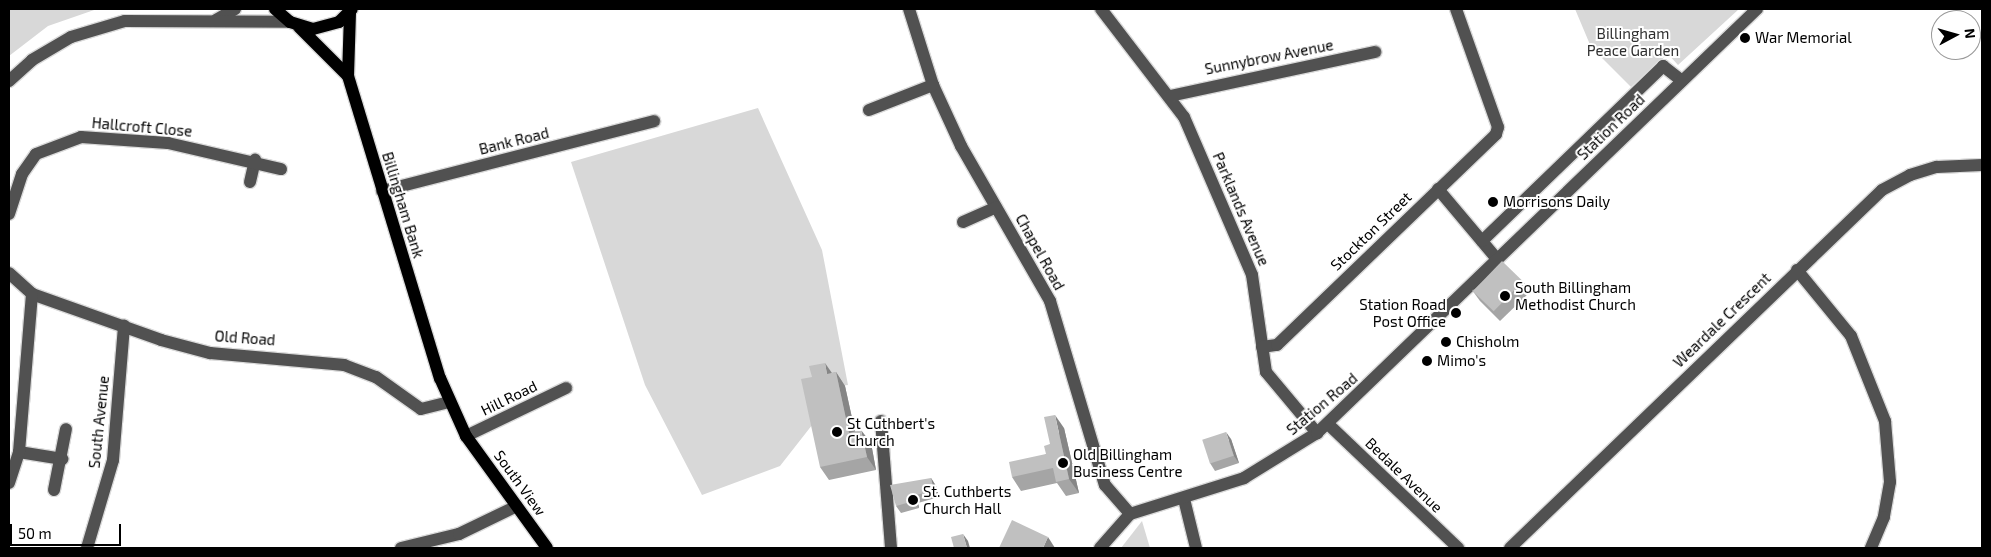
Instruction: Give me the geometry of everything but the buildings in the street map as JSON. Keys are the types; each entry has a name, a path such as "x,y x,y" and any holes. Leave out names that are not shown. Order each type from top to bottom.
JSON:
{"main road":[{"path":"275,9 294,24 348,76"},
{"path":"294,24 327,27 351,11"},
{"name":"Billingham Bank","path":"351,11 348,76 382,191 450,402 466,436"},
{"name":"South View","path":"466,436 547,548"}],"street":[{"path":"216,20 235,9"},
{"name":"Chapel Road","path":"909,9 934,86 996,207 1050,301 1105,486 1130,514"},
{"name":"Parklands Avenue","path":"1101,9 1170,96 1184,117 1252,275 1266,372 1317,433"},
{"name":"Stockton Street","path":"1262,347 1277,345 1499,130 1456,9"},
{"name":"Station Road","path":"1130,514 1184,499 1244,478 1317,433 1757,9"},
{"path":"9,81 32,60 96,28 145,19 294,24"},
{"name":"Sunnybrow Avenue","path":"1170,96 1375,52"},
{"name":"Station Road","path":"1482,241 1663,66 1682,81"},
{"path":"869,110 934,86"},
{"name":"Bank Road","path":"382,191 654,121"},
{"name":"Hallcroft Close","path":"9,214 22,174 36,154 80,138 168,143 255,160 281,170"},
{"path":"250,182 255,160"},
{"name":"Weardale Crescent","path":"1510,548 1796,270 1882,190 1910,174 1937,168 1982,165"},
{"path":"1438,189 1497,259"},
{"path":"963,222 996,207"},
{"path":"1796,270 1851,336 1886,421 1890,482 1884,517 1871,548"},
{"path":"9,273 32,294 19,452 9,483"},
{"name":"Old Road","path":"32,294 210,353 344,364 376,377 420,409 450,402"},
{"name":"South Avenue","path":"87,548 113,460 124,326"},
{"name":"Hill Road","path":"466,436 566,388"},
{"path":"881,421 891,548"},
{"name":"Bedale Avenue","path":"1328,424 1458,548"},
{"path":"54,490 62,459 66,429"},
{"path":"19,452 62,459"},
{"path":"1184,499 1196,548"},
{"path":"401,548 460,534 517,506"},
{"path":"1100,548 1130,514"}],"green space":[{"path":"9,9 97,9 48,26 9,56"},
{"name":"Billingham Peace Garden","path":"1575,9 1739,9 1678,65 1668,54 1631,87 1591,47"},
{"path":"758,108 822,250 848,385 810,390 816,420 780,466 702,495 645,385 571,162"},
{"path":"1142,521 1150,548 1121,548"}],"place":[{"name":"War Memorial","path":"1745,38"},
{"name":"Morrisons Daily","path":"1493,202"},
{"name":"South Billingham Methodist Church","path":"1505,296"},
{"name":"Station Road Post Office","path":"1456,313"},
{"name":"Chisholm","path":"1446,342"},
{"name":"Mimo's","path":"1427,361"},
{"name":"St Cuthbert's Church","path":"837,432"},
{"name":"Old Billingham Business Centre","path":"1063,463"},
{"name":"St. Cuthberts Church Hall","path":"913,500"}]}
